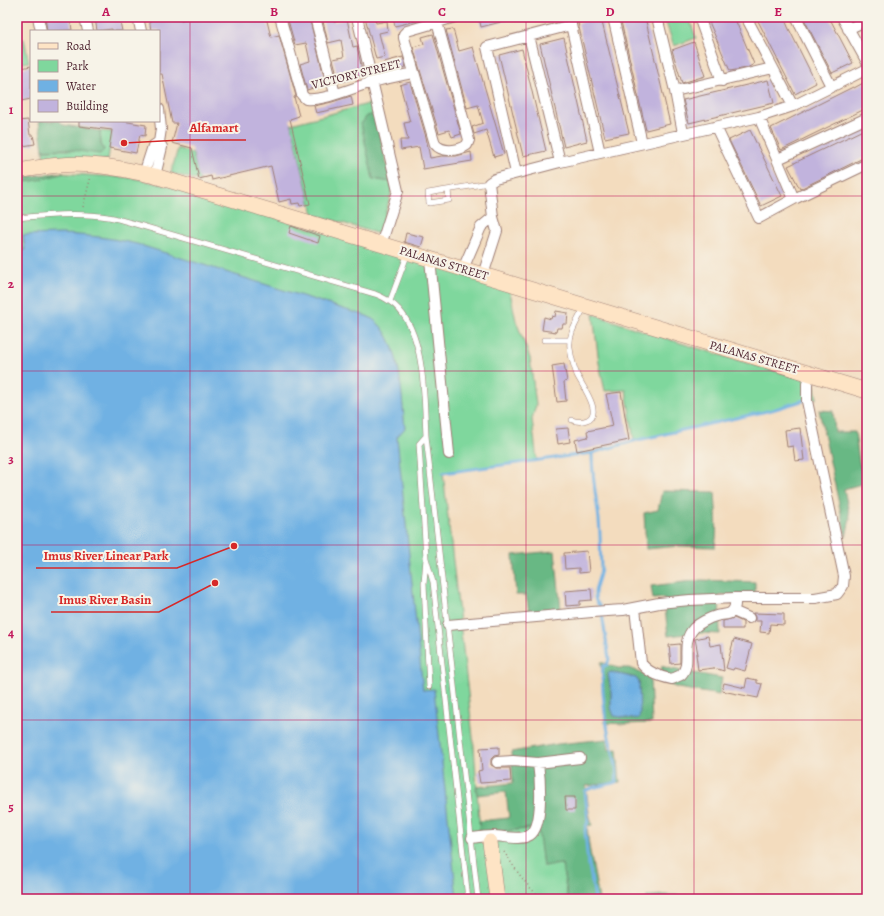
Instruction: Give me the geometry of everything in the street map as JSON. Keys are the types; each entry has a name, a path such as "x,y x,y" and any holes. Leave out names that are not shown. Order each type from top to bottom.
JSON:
{"main road":[{"name":"PALANAS STREET","path":"17,171 61,165 94,165 112,167 149,175 867,391"},
{"path":"490,842 497,899"}],"street":[{"path":"38,17 41,30"},
{"path":"85,17 88,30"},
{"path":"138,17 141,30"},
{"name":"VICTORY STREET","path":"282,17 281,20 302,94 306,99 335,94 373,82 413,73"},
{"path":"316,17 335,94"},
{"path":"357,17 398,190 381,245"},
{"path":"437,22 469,140 467,145 463,148 443,150 438,148 435,144 404,38 404,34 407,31 437,22 455,17"},
{"path":"613,17 642,143"},
{"path":"657,17 675,91 683,133"},
{"path":"699,17 722,81"},
{"path":"746,17 793,106"},
{"path":"796,17 831,86"},
{"path":"842,17 867,62"},
{"path":"848,29 867,20"},
{"path":"516,173 487,47 529,36 571,21 600,153"},
{"path":"529,36 560,162"},
{"path":"675,91 772,68"},
{"path":"483,275 497,231 493,217 489,183 495,179 683,133 759,117 793,106 867,69"},
{"path":"759,117 794,199"},
{"path":"778,160 867,118"},
{"path":"149,175 153,146 159,142 161,129 160,120"},
{"path":"716,127 760,218 794,199 867,164"},
{"path":"462,269 481,227 493,217"},
{"path":"430,259 449,454"},
{"path":"448,625 623,610 690,600 735,598 815,598 837,594 843,586 844,576 807,401 807,384 809,374"},
{"path":"636,608 642,663 644,667 652,672 672,679 681,674 685,668 686,642 695,627 717,616 729,614 735,607 735,598"},
{"path":"733,611 749,618"},
{"path":"497,762 513,760 538,763 580,758"},
{"path":"472,838 493,836 518,837 529,835 534,831 539,815 540,804 538,763"}],"lane":[{"path":"448,190 489,183"},
{"path":"17,218 39,215 82,215 107,217 132,223 362,290 390,301 399,310 410,326 418,346 424,395 426,436 478,899"},
{"path":"390,301 408,252"},
{"path":"572,420 577,422 589,419 593,414 593,408 577,374 571,356 570,340 584,307"},
{"path":"544,340 570,340"},
{"path":"426,436 420,444 426,558 424,584 429,687"},
{"path":"426,558 433,582 468,899"}],"path":[{"path":"82,215 94,165"},
{"path":"503,851 520,876 536,895 543,899"}],"green space":[{"path":"664,17 689,17 696,38 674,46"},
{"path":"24,39 29,62 17,64 17,41"},
{"path":"372,103 374,112 372,160 373,179 391,182 391,194 379,234 313,214 291,124"},
{"path":"375,114 391,182 373,179 361,124 367,116"},
{"path":"39,122 60,122 64,125 100,131 101,144 104,150 100,154 66,149 43,150"},
{"path":"100,131 112,132 108,160 44,160 43,150 104,150 101,144"},
{"path":"178,148 193,154 200,181 171,173"},
{"path":"57,173 133,178 168,186 509,287 516,321 530,358 536,405 532,419 537,461 443,473 474,746 480,833 539,828 543,866 562,864 568,899 17,899 17,178"},
{"path":"64,173 39,180 17,183 17,178"},
{"path":"593,314 675,341 814,382 817,398 772,410 634,441 626,390 605,391 599,363"},
{"path":"819,410 833,411 835,432 855,432 859,462 865,483 844,489 850,518 846,537"},
{"path":"662,491 715,492 717,526 715,547 679,546 646,549 644,513 658,510"},
{"path":"555,551 561,610 529,612 526,595 516,595 513,555"},
{"path":"701,580 755,582 755,594 719,595 720,634 696,633 668,636 664,598 653,599 651,586"},
{"path":"601,662 618,668 629,668 650,677 652,723 605,723","holes":["610,672 636,678 639,682 639,690 633,719 620,717 611,708 611,692 608,674"]},
{"path":"662,666 722,678 719,695 678,688 660,681"},
{"path":"607,739 609,750 617,749 620,782 586,786 592,825 587,826 589,846 599,899 568,899 562,864 543,866 538,828 480,833 479,821 509,818 506,792 477,795 476,787 513,783 511,752 558,744"},
{"path":"647,896 695,896 696,899 647,899"}],"water":[{"path":"61,234 99,237 137,244 365,315 381,327 389,339 394,352 401,384 405,428 397,437 423,690 434,689 457,899 17,899 17,251 25,250 23,235"},
{"path":"610,672 636,678 639,682 639,718 633,719 614,716 611,708 611,692 608,674"}],"building":[{"path":"45,17 70,17 72,30 47,30"},
{"path":"95,17 119,17 122,30 97,30"},
{"path":"149,17 180,17 181,20 193,17 266,17 271,37 279,35 296,96 294,97 299,116 290,119 310,204 300,206 299,203 292,204 291,199 279,202 271,166 212,180 211,176 199,179 192,148 172,143 177,123 172,123 162,74 160,74 160,30 151,30"},
{"path":"309,17 326,84 307,90 300,64 310,61 306,43 295,45 288,20"},
{"path":"322,17 333,17 334,22 347,19 353,47 357,46 363,75 348,78 349,80 339,82 333,59 344,57 341,40 328,43"},
{"path":"365,17 374,17 376,23 387,21 388,31 379,33 385,57 376,59"},
{"path":"393,17 424,17 424,19 395,26"},
{"path":"479,17 509,17 509,20 481,27"},
{"path":"620,17 645,17 670,124 646,130"},
{"path":"707,17 734,17 754,64 747,68 730,71"},
{"path":"756,17 784,17 816,83 795,94"},
{"path":"803,17 829,17 853,63 832,73"},
{"path":"601,18 629,133 605,138 578,23"},
{"path":"453,29 459,51 473,47 504,154 494,157 486,130 474,134 472,127 483,123 478,105 467,108 446,30"},
{"path":"433,34 461,134 452,137 449,130 439,133 413,47 424,44 422,37"},
{"path":"564,38 587,141 564,147 540,44"},
{"path":"694,42 705,76 682,83 672,50"},
{"path":"522,49 546,151 523,156 499,55"},
{"path":"403,57 406,67 386,72 384,62"},
{"path":"30,66 30,99 21,101 17,80 17,69"},
{"path":"768,80 774,103 689,123 683,100"},
{"path":"867,81 867,108 781,150 771,128"},
{"path":"410,82 426,137 430,158 456,156 471,152 472,161 423,169 419,147 401,150 400,140 408,140 404,123 410,122 400,85"},
{"path":"351,96 353,105 316,113 314,106"},
{"path":"28,120 30,135 33,135 35,144 17,147 18,121"},
{"path":"79,122 128,122 146,125 145,136 140,135 136,153 109,148 112,130 79,126"},
{"path":"867,128 867,156 800,189 788,166"},
{"path":"750,130 782,196 761,206 729,140"},
{"path":"291,226 320,236 318,243 289,233"},
{"path":"406,233 424,237 421,247 404,242"},
{"path":"556,311 568,313 567,324 563,324 562,328 557,328 556,332 542,330 544,317 551,319 552,316 555,317"},
{"path":"564,364 567,381 564,382 566,401 557,402 552,366"},
{"path":"621,392 629,440 577,451 575,440 588,437 587,431 613,426 606,394"},
{"path":"568,428 570,442 558,444 556,429"},
{"path":"800,428 804,460 795,461 793,446 787,447 785,430"},
{"path":"587,551 589,572 579,573 579,568 565,569 564,553"},
{"path":"591,589 592,600 580,601 580,605 566,606 565,591"},
{"path":"753,613 784,614 784,625 770,624 769,633 760,632 761,621 755,621"},
{"path":"734,618 743,622 743,629 723,629 723,621"},
{"path":"708,636 710,646 721,644 724,671 714,668 698,670 696,654 698,654 695,639"},
{"path":"734,639 752,644 745,671 734,668 733,670 726,668"},
{"path":"680,644 680,663 671,664 669,645"},
{"path":"747,678 757,680 757,683 762,684 758,698 722,691 724,683 745,688"},
{"path":"499,747 499,755 494,756 491,759 491,765 497,768 510,768 511,781 480,783 478,771 482,770 480,748"},
{"path":"565,797 575,797 575,810 566,810"}],"waterway":[{"path":"443,473 592,453 634,441 772,410 805,400"},
{"path":"592,453 593,475 600,526 601,567 595,597 601,608"},
{"path":"595,899 587,854 585,830 588,821 585,791 616,782 617,777 604,701 603,666 607,665 609,659 602,614"}],"place":[{"name":"Alfamart","path":"124,143"},
{"name":"Imus River Linear Park","path":"234,546"},
{"name":"Imus River Basin","path":"215,583"}]}
